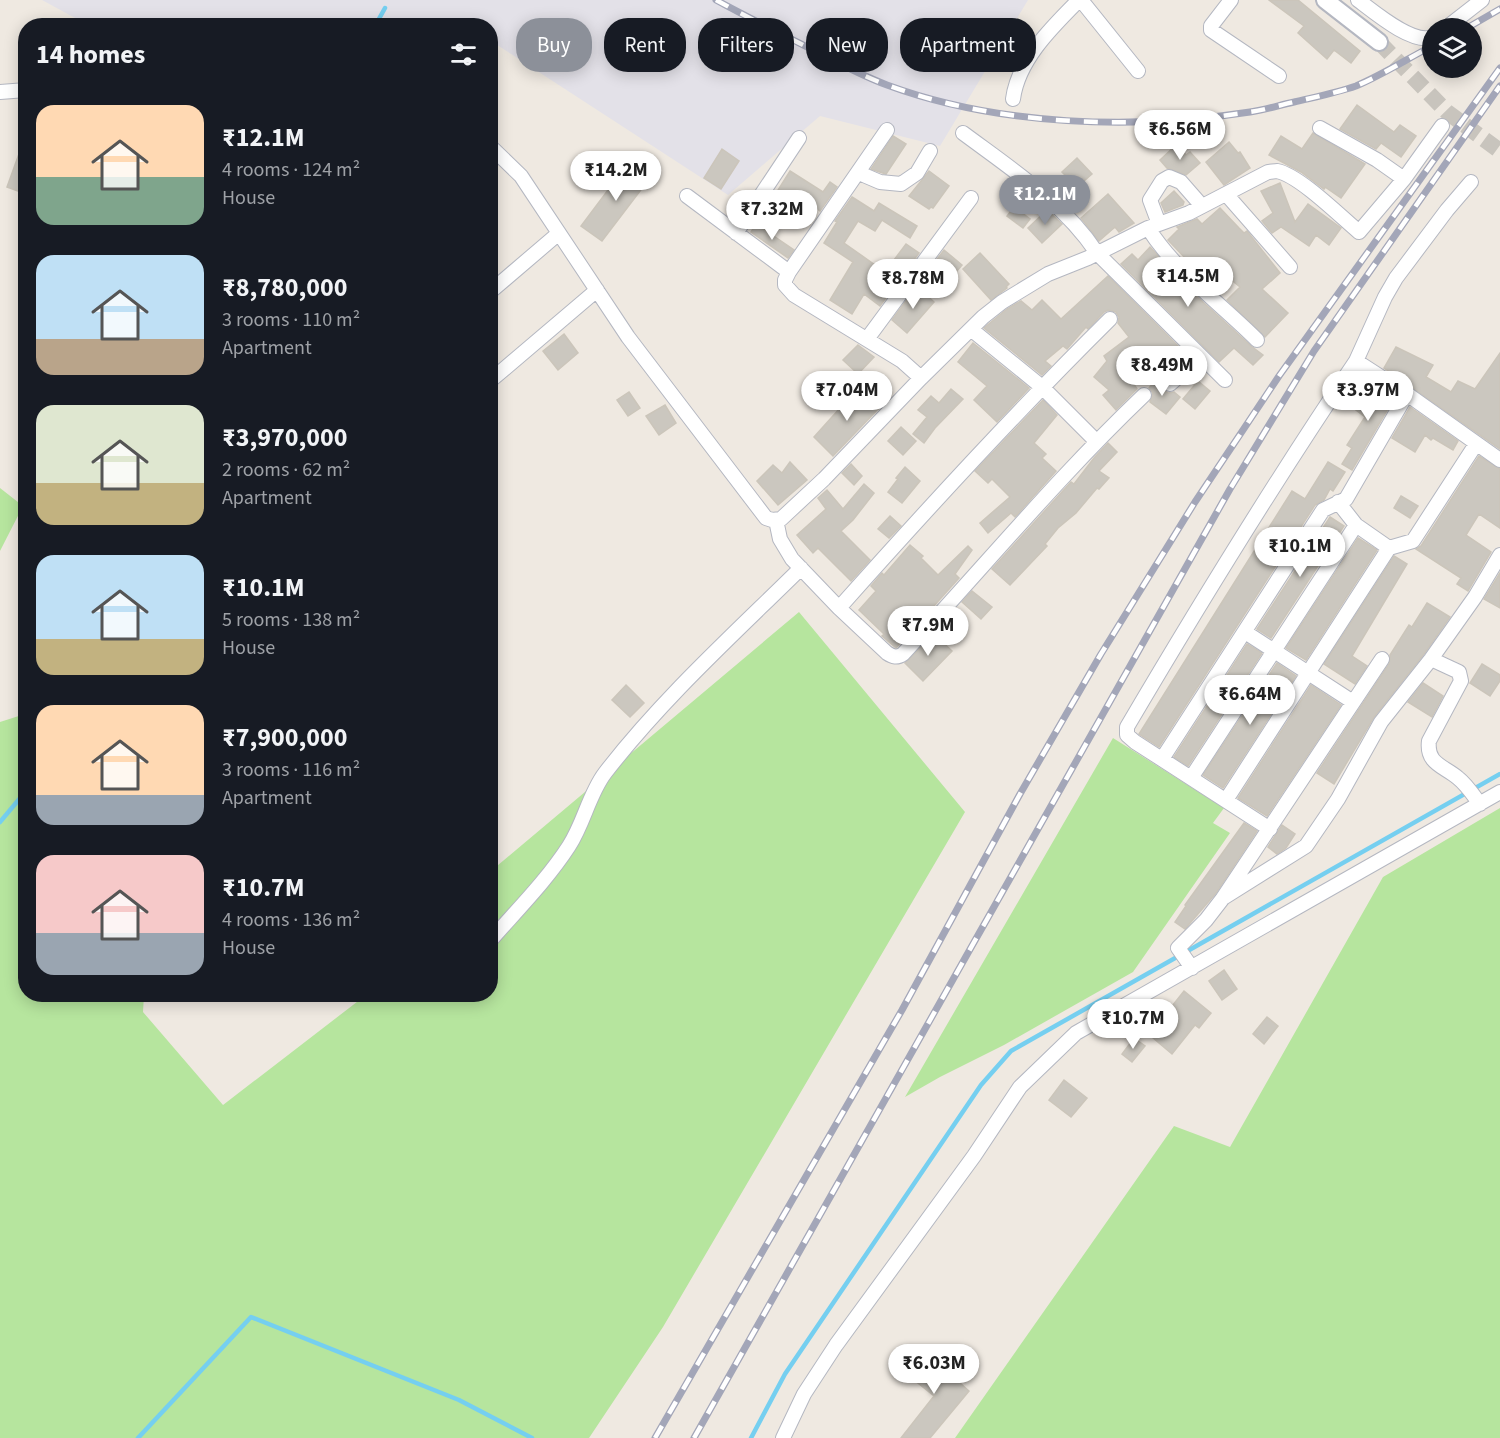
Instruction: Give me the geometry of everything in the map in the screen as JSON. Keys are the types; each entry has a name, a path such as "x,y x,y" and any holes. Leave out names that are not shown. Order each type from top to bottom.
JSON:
{"street":[{"path":"1013,99 1014,86 1021,69 1055,25 1080,0 1138,71"},
{"path":"1231,0 1211,26 1211,30 1279,76"},
{"path":"1325,0 1379,42"},
{"path":"1358,0 1416,38 1422,38"},
{"path":"1459,18 1482,0"},
{"path":"0,92 18,91"},
{"path":"498,154 521,176 628,337 766,518 776,520 781,519 824,479 983,317 1002,302 1048,274 1202,206 1268,172 1276,171 1291,177 1359,232 1404,179 1442,126"},
{"path":"1320,128 1377,160 1404,179"},
{"path":"887,130 789,272 785,285 789,291 902,361 921,378"},
{"path":"963,133 1031,183 1085,237 1097,253 1225,380"},
{"path":"736,233 799,138"},
{"path":"859,173 880,182 901,184 916,173 930,151"},
{"path":"1202,206 1181,182 1169,177 1162,181 1150,200 1159,245 1187,276 1257,340"},
{"path":"1270,829 1135,742 1127,735 1127,727 1262,504 1356,361 1396,278 1471,182"},
{"path":"1226,194 1290,267"},
{"path":"687,196 789,272"},
{"path":"867,339 971,198"},
{"path":"498,285 559,233"},
{"path":"498,374 597,290"},
{"path":"839,608 946,487 1110,319"},
{"path":"972,330 1042,387 1096,441"},
{"path":"1170,384 1201,357"},
{"path":"1356,361 1500,460"},
{"path":"1162,759 1323,510 1346,499 1407,394"},
{"path":"776,520 780,539 792,559 887,653 892,657 898,657 982,569 1072,465 1144,395"},
{"path":"1226,800 1389,548 1413,541 1476,444"},
{"path":"1338,502 1356,525 1389,548"},
{"path":"1191,778 1356,525"},
{"path":"1223,898 1306,846 1338,799 1381,722 1431,659 1475,597 1500,555"},
{"path":"498,932 547,876 568,847 580,828 594,792 621,752 670,698 801,568"},
{"path":"1245,632 1353,702"},
{"path":"1192,968 1179,950 1223,898 1382,659"},
{"path":"1431,659 1459,672 1461,676 1461,681 1429,741 1431,759 1463,784 1480,804"},
{"path":"783,1438 804,1394 836,1345 974,1156 1020,1087 1076,1034 1500,792"}],"shaded area":[{"path":"42,0 1028,0 1017,18 900,18 900,72 985,72 940,146 820,116 728,195 539,72 592,72 592,18 516,18 516,57 498,46 498,18 75,18"}],"green space":[{"path":"0,488 18,502 18,516 0,551"},
{"path":"799,612 965,812 663,1327 589,1438 0,1438 0,722 18,716 18,1002 144,1002 143,1012 223,1105 357,1002 498,1002 498,865"},
{"path":"1113,738 1224,808 1213,823 1230,833 1133,972 1004,1045 905,1097"},
{"path":"1500,808 1500,1438 955,1438 1174,1126 1230,1147 1383,877"}],"building":[{"path":"1269,0 1298,0 1360,51 1351,63 1334,50 1327,59 1298,33 1304,26"},
{"path":"1357,105 1394,132 1400,125 1416,136 1401,157 1381,143 1376,149 1340,129"},
{"path":"1313,133 1365,164 1341,198 1301,172 1269,155 1281,136 1302,149"},
{"path":"893,136 906,144 886,174 871,169"},
{"path":"1229,142 1238,153 1240,152 1250,168 1224,185 1206,162"},
{"path":"1177,144 1186,155 1190,152 1200,163 1186,175 1167,168 1160,160"},
{"path":"722,149 739,161 721,189 704,178"},
{"path":"18,157 18,191 7,187"},
{"path":"1077,158 1092,174 1077,187 1062,172"},
{"path":"629,162 650,178 602,241 581,226"},
{"path":"790,171 823,192 830,182 837,187 820,211 809,203 795,224 768,206"},
{"path":"929,171 949,186 933,208 929,209 909,196"},
{"path":"1280,183 1295,222 1308,204 1341,228 1329,245 1316,235 1309,246 1281,227 1272,233 1262,221 1273,213 1261,191"},
{"path":"1174,191 1184,202 1183,205 1165,212 1161,203"},
{"path":"1108,194 1134,223 1119,232 1115,227 1099,241 1081,218"},
{"path":"852,197 874,211 879,203 917,226 910,238 882,220 875,231 858,221 844,243 885,272 906,244 919,253 880,306 864,294 852,314 830,300 853,262 824,243 837,222 835,221"},
{"path":"1014,207 1030,219 1023,228 1007,216"},
{"path":"1220,208 1244,233 1247,231 1280,273 1262,289 1288,313 1265,337 1227,300 1240,287 1219,270 1209,283 1168,240 1179,229 1177,227 1197,219 1202,224"},
{"path":"1047,210 1062,224 1042,243 1028,228"},
{"path":"756,224 794,250 788,258 751,232"},
{"path":"1150,247 1193,293 1263,355 1253,365 1234,348 1219,362 1121,264 1132,254 1138,260"},
{"path":"944,250 962,265 949,280 932,266"},
{"path":"980,253 1009,284 991,300 963,269"},
{"path":"1108,276 1186,354 1167,374 1142,352 1123,367 1137,389 1116,410 1103,395 1109,390 1094,377 1107,361 1104,356 1129,337 1118,323 1119,317 1116,312 1108,310 1104,312 1088,329 1086,327 1067,349 1063,346 1045,361 1051,366 1042,375 984,328 1021,301 1032,310 1042,300 1061,319"},
{"path":"917,286 934,302 907,333 892,320"},
{"path":"564,334 578,353 558,370 543,351"},
{"path":"973,343 1029,388 997,422 974,400 987,386 958,362"},
{"path":"858,345 874,357 858,374 843,360"},
{"path":"1396,347 1433,365 1426,377 1451,392 1458,381 1475,389 1500,353 1500,449 1384,368"},
{"path":"1158,377 1162,380 1161,385 1164,390 1168,393 1174,392 1180,397 1166,414 1150,402 1153,393 1149,388"},
{"path":"1198,381 1210,391 1195,409 1183,399"},
{"path":"1373,383 1395,397 1352,470 1342,464 1352,448 1347,445 1365,417 1356,410"},
{"path":"858,388 880,407 833,456 814,437"},
{"path":"951,389 963,399 924,443 913,434 927,417 918,410 931,396 939,403"},
{"path":"629,392 640,408 628,416 617,400"},
{"path":"1043,400 1057,415 1034,443 1046,454 1042,458 1056,471 1015,517 1011,513 988,533 980,523 1010,497 992,479 988,483 975,471"},
{"path":"665,405 676,423 659,435 646,416"},
{"path":"1410,407 1458,441 1453,450 1425,435 1415,452 1392,438"},
{"path":"901,427 916,441 903,455 888,441"},
{"path":"1108,443 1117,452 1099,471 1109,478 1099,489 1097,488 1076,513 1058,528 1045,544 1047,546 1010,585 992,569 1071,482 1074,484"},
{"path":"1479,456 1500,469 1500,528 1479,514 1466,535 1491,552 1468,591 1457,584 1461,578 1416,549 1421,546"},
{"path":"790,462 807,480 778,505 757,481 773,465 782,473"},
{"path":"1328,462 1345,472 1333,491 1330,489 1324,500 1315,505 1159,747 1139,734 1292,491 1305,499"},
{"path":"851,464 862,476 854,485 842,473"},
{"path":"905,467 920,481 902,503 888,492"},
{"path":"864,484 874,493 853,520 841,531 870,560 851,581 818,548 813,553 797,535 826,509 818,498 827,490 843,509"},
{"path":"1401,496 1418,506 1410,518 1394,508"},
{"path":"890,516 901,526 889,538 878,529"},
{"path":"1330,517 1344,526 1271,638 1257,629"},
{"path":"1358,538 1377,550 1306,660 1286,648"},
{"path":"910,545 923,556 921,558 938,575 968,546 972,550 955,574 959,578 896,648 859,610 876,591 871,586 882,573 884,575"},
{"path":"1394,556 1407,564 1352,656 1367,666 1355,684 1324,664"},
{"path":"1500,573 1500,608 1484,599"},
{"path":"972,591 992,607 981,619 962,602"},
{"path":"1427,603 1450,617 1374,717 1334,784 1317,773 1389,664 1390,655 1409,625 1412,627"},
{"path":"934,634 952,651 923,681 905,663"},
{"path":"1247,644 1262,653 1188,766 1174,757"},
{"path":"1277,663 1296,676 1223,788 1203,775"},
{"path":"1482,664 1500,675 1500,681 1490,696 1470,683"},
{"path":"1423,683 1443,696 1432,717 1408,702"},
{"path":"626,685 644,703 630,717 612,700"},
{"path":"1311,685 1341,705 1267,816 1238,798"},
{"path":"1244,823 1257,831 1216,893 1185,929 1175,922"},
{"path":"1282,825 1295,834 1286,848 1277,854 1268,847"},
{"path":"1224,970 1237,989 1222,1000 1209,981"},
{"path":"1184,991 1211,1013 1199,1028 1195,1025 1172,1054 1153,1038 1176,1009 1172,1006"},
{"path":"1267,1017 1278,1026 1264,1044 1253,1034"},
{"path":"1134,1038 1145,1046 1132,1062 1122,1054"},
{"path":"1064,1080 1087,1098 1071,1117 1049,1100"},
{"path":"922,1349 969,1391 930,1438 901,1438 934,1396 904,1372"}],"waterway":[{"path":"379,18 385,8"},
{"path":"751,1438 785,1374 981,1085 1011,1051 1500,774"},
{"path":"0,822 18,801"},
{"path":"138,1438 251,1317 459,1400 532,1438"}],"tunnel":[{"path":"1379,42 1447,112 1500,151"}],"railway":[{"path":"716,0 887,85 930,99 974,109 1067,121 1160,121 1206,118 1261,110 1356,86 1422,52"},
{"path":"1482,19 1500,9"},
{"path":"655,1438 902,1010 1020,794 1101,654 1195,502 1279,376 1500,68"},
{"path":"694,1438 1230,489 1314,351 1500,86"}]}
